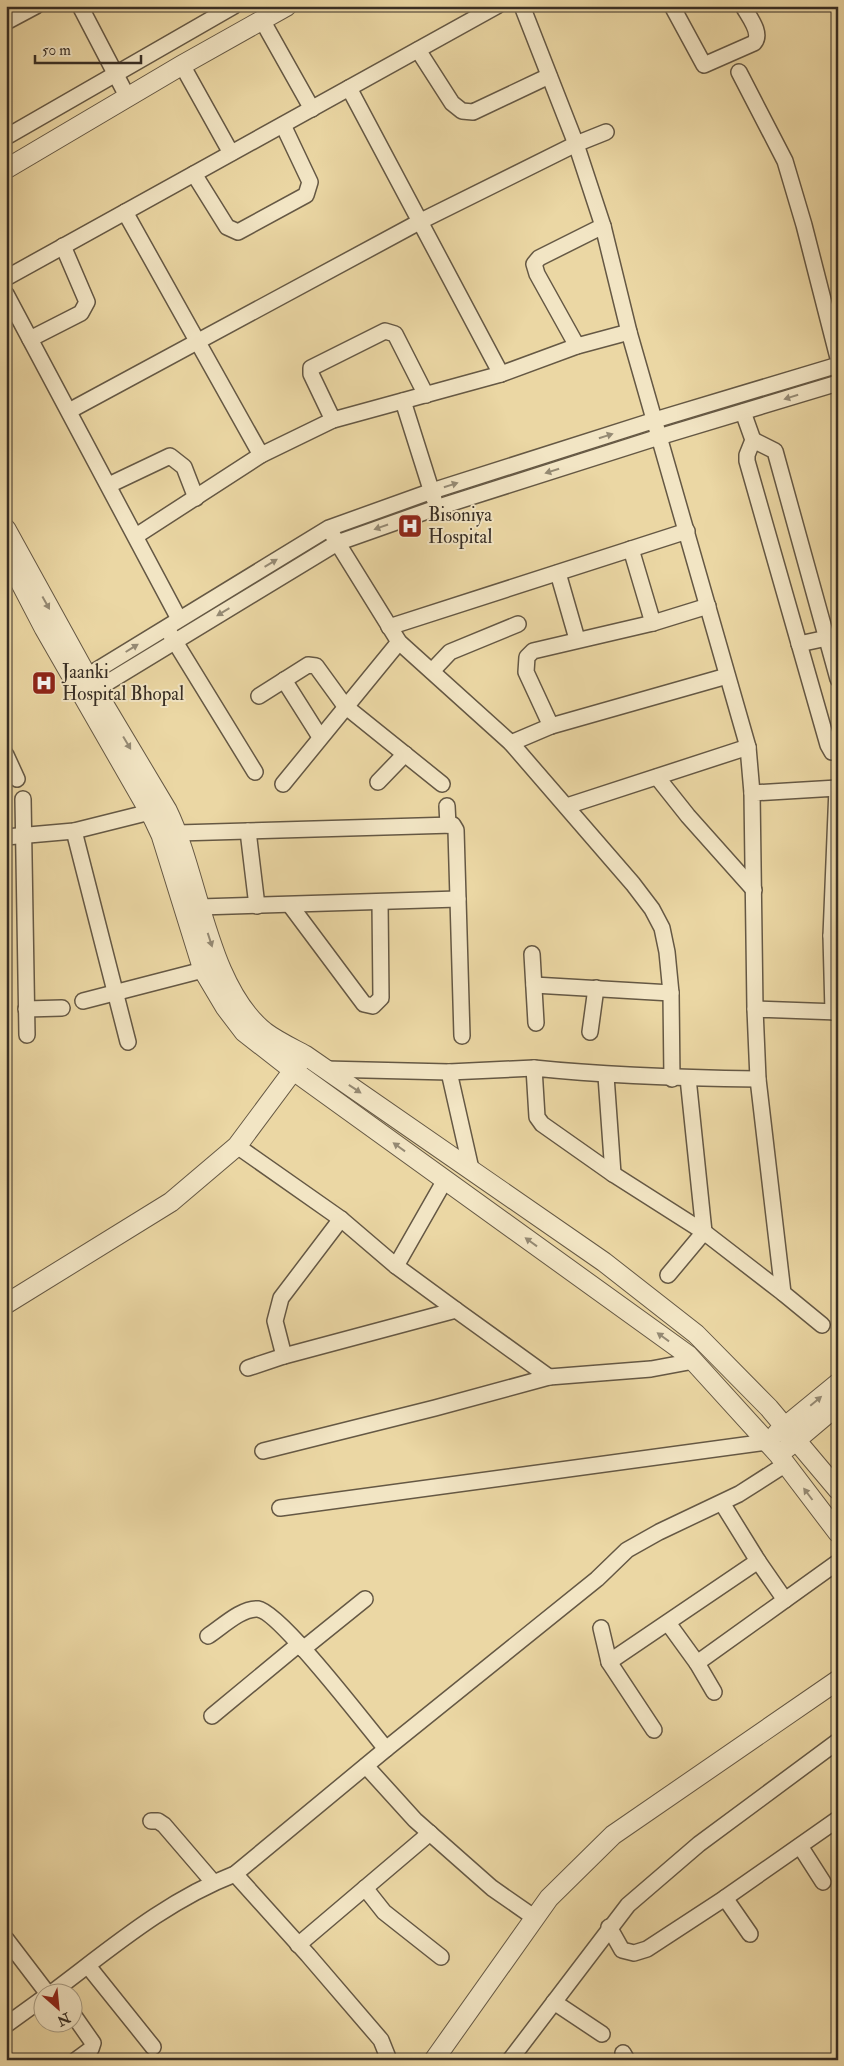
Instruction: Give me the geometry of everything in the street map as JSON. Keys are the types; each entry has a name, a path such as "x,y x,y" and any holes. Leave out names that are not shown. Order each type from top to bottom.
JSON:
{"street":[{"path":"6,22 36,6"},
{"path":"80,6 128,98"},
{"path":"6,137 234,6"},
{"path":"6,169 182,65 287,6"},
{"path":"6,278 497,6"},
{"path":"522,6 576,144 604,226 628,332 748,747 752,793 755,1009 758,1079 783,1293"},
{"path":"672,6 704,65 757,40 758,33 743,6"},
{"path":"262,20 312,109"},
{"path":"418,50 452,103 462,111 473,112 550,76"},
{"path":"182,65 231,154"},
{"path":"739,72 785,161 804,225 838,358"},
{"path":"349,88 501,374"},
{"path":"194,174 227,227 238,232 306,195 310,182 283,125"},
{"path":"69,411 421,221 576,144 606,132"},
{"path":"125,212 261,455"},
{"path":"577,346 537,274 534,264 540,258 604,226"},
{"path":"30,339 80,313 87,302 63,246"},
{"path":"6,294 136,536 172,623 175,641 255,772"},
{"path":"334,420 311,374 311,368 385,331 396,334 426,395"},
{"path":"136,536 283,442 334,420 501,374 577,346 628,332"},
{"path":"85,687 172,623 329,528 432,491 655,420 838,365"},
{"path":"85,687 175,641 337,543 436,508 659,437 838,383"},
{"path":"403,401 436,508"},
{"path":"743,412 753,440 747,455 747,461 798,644 828,745 832,752 838,752"},
{"path":"753,440 775,451 838,680"},
{"path":"109,485 170,456 184,467 196,498"},
{"path":"329,528 399,642 511,743 633,884 657,918 666,942 671,993 672,1078"},
{"path":"6,529 161,835 203,970 244,1032 294,1071 694,1361 777,1453 838,1533"},
{"path":"389,626 687,531"},
{"path":"631,549 653,623"},
{"path":"9,568 167,810 178,833 218,964 236,998 256,1024 266,1033 305,1055 604,1262 696,1334 791,1433 838,1490"},
{"path":"558,573 577,639"},
{"path":"551,726 526,672 527,657 533,651 577,639 653,623 708,606"},
{"path":"432,672 450,652 518,624"},
{"path":"798,644 827,638"},
{"path":"283,784 399,642"},
{"path":"259,696 308,665 316,666 345,706 442,784"},
{"path":"511,743 551,726 727,676"},
{"path":"284,680 320,737"},
{"path":"567,806 748,747"},
{"path":"378,782 405,754"},
{"path":"7,757 18,779"},
{"path":"657,777 688,816 754,890"},
{"path":"752,793 837,788 834,935 835,1012 755,1009"},
{"path":"23,799 27,1034"},
{"path":"447,806 448,825"},
{"path":"6,837 74,831 150,812"},
{"path":"178,833 453,825 456,830 462,1036"},
{"path":"74,831 128,1042"},
{"path":"248,831 257,906"},
{"path":"200,907 458,899"},
{"path":"290,905 364,1004 373,1006 381,998 380,902"},
{"path":"532,954 536,1023"},
{"path":"83,1001 203,970"},
{"path":"534,985 671,993"},
{"path":"590,1032 596,988"},
{"path":"26,1009 62,1008"},
{"path":"6,1304 171,1202 237,1146 305,1055"},
{"path":"325,1069 449,1072 534,1068 606,1076 758,1079"},
{"path":"534,1068 537,1117 542,1124 613,1174 704,1232 822,1325"},
{"path":"449,1072 471,1169"},
{"path":"606,1076 613,1174"},
{"path":"668,1276 704,1232 688,1078"},
{"path":"237,1146 341,1219 396,1266 549,1377"},
{"path":"396,1266 445,1180"},
{"path":"284,1356 275,1321 281,1298 341,1219"},
{"path":"248,1368 284,1356 456,1310"},
{"path":"263,1451 549,1377 651,1369 694,1361"},
{"path":"65,1984 137,1927 213,1882 234,1874 597,1579 627,1550 659,1532 722,1502 777,1453 791,1433 838,1383"},
{"path":"791,1433 838,1405"},
{"path":"280,1508 777,1453"},
{"path":"722,1502 758,1561 785,1600"},
{"path":"610,1662 758,1561"},
{"path":"697,1663 838,1562"},
{"path":"212,1716 301,1646 365,1599"},
{"path":"208,1636 240,1614 257,1609 271,1616 301,1646 386,1749"},
{"path":"668,1623 697,1663 714,1692"},
{"path":"601,1628 610,1662 654,1730"},
{"path":"434,2060 549,1898 613,1836 838,1680"},
{"path":"510,2060 609,1927 628,1905 698,1844 838,1740"},
{"path":"366,1766 415,1820 492,1888 535,1918"},
{"path":"609,1927 622,1950 634,1953 640,1952 725,1898 838,1819"},
{"path":"150,1821 158,1821 164,1825 213,1882"},
{"path":"298,1946 430,1833"},
{"path":"800,1846 823,1882"},
{"path":"234,1874 308,1955 380,2040 389,2060"},
{"path":"365,1888 384,1912 441,1957"},
{"path":"725,1898 750,1934"},
{"path":"6,1939 45,1984"},
{"path":"88,1966 153,2047"},
{"path":"554,2002 602,2034"},
{"path":"7,2022 32,2006"},
{"path":"76,2060 91,2049 93,2043 82,2028"}],"place":[{"name":"Bisoniya Hospital","path":"410,526"},
{"name":"Jaanki Hospital Bhopal","path":"44,683"}]}
